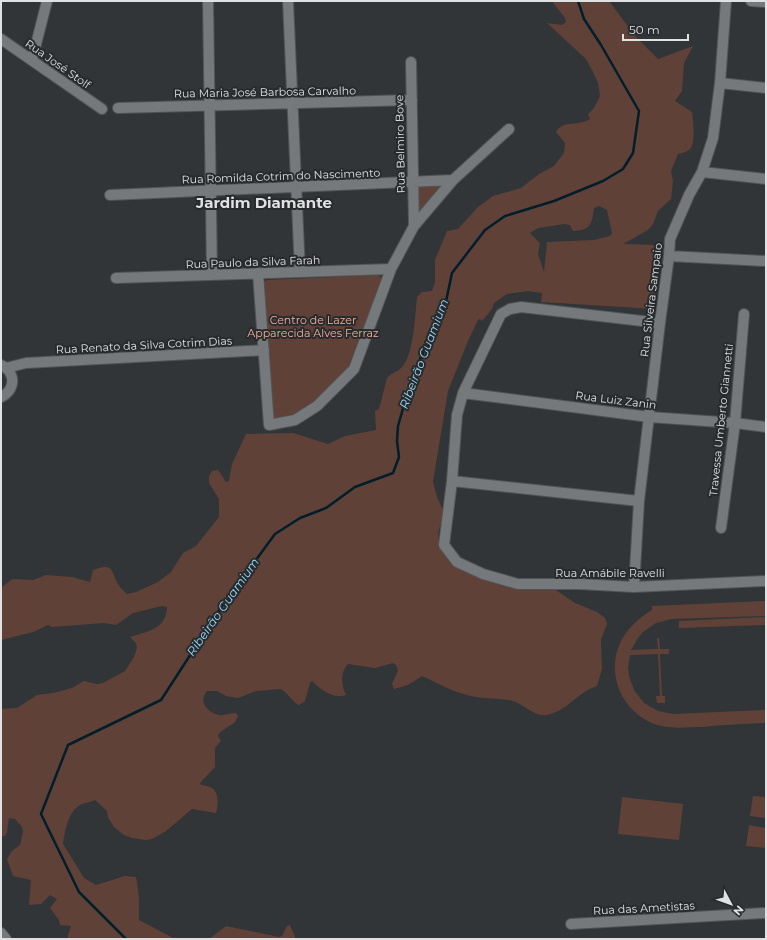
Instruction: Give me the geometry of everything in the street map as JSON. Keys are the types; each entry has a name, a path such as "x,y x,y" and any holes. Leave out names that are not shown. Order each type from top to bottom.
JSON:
{"street":[{"path":"32,60 47,1"},
{"path":"208,1 212,275"},
{"path":"288,1 300,272"},
{"name":"Rua Silveira Sampaio","path":"634,587 640,501 670,239 689,195 702,172 713,138 720,83 726,1"},
{"path":"751,1 766,2"},
{"name":"Rua José Stolf","path":"1,39 102,109"},
{"name":"Rua Belmiro Bove","path":"411,62 414,226"},
{"path":"720,83 766,88"},
{"name":"Rua Maria José Barbosa Carvalho","path":"118,108 412,100"},
{"path":"258,273 269,425 295,420 317,406 354,369 391,269 414,226 454,180 509,129"},
{"path":"702,172 766,179"},
{"name":"Rua Romilda Cotrim do Nascimento","path":"110,195 454,180"},
{"path":"669,256 766,261"},
{"name":"Rua Paulo da Silva Farah","path":"116,278 391,269"},
{"path":"640,501 452,481 457,415 463,393 501,314 510,309 521,307 660,323"},
{"name":"Travessa Umberto Giannetti","path":"721,528 735,423 744,314"},
{"name":"Rua Renato da Silva Cotrim Dias","path":"3,366 26,363 264,350"},
{"path":"13,379 26,363"},
{"path":"1,397 9,392 12,387 13,379 10,371 3,366"},
{"name":"Rua Luiz Zanin","path":"463,393 649,417 735,423 766,427"},
{"name":"Rua Amábile Ravelli","path":"452,481 444,545 457,562 482,574 518,584 580,584 634,587 766,581"},
{"name":"Rua das Ametistas","path":"571,924 766,913"},
{"path":"1,933 6,939"}],"green space":[{"path":"552,1 609,1 636,37 658,59 693,46 684,63 682,91 675,101 692,112 694,131 692,146 687,151 678,154 671,171 673,181 671,199 658,211 653,224 648,230 623,244 658,245 659,275 656,285 655,309 541,302 542,293 528,291 507,294 494,303 492,309 482,321 480,319 478,320 448,391 433,481 437,497 444,512 438,533 439,541 465,561 480,568 553,588 575,603 597,612 605,618 607,624 601,639 602,669 597,686 584,692 561,710 547,715 533,712 513,701 462,694 422,676 408,685 394,689 392,684 398,671 396,665 393,663 375,668 348,664 345,667 342,679 346,695 332,695 319,688 312,681 310,683 305,701 299,705 281,689 256,691 238,698 226,696 217,691 207,691 203,699 205,706 211,712 219,715 236,713 238,716 235,722 219,733 218,736 221,741 215,748 215,767 200,783 201,785 213,789 217,795 218,803 216,813 192,809 166,831 152,839 146,840 124,835 114,827 108,817 107,811 95,800 82,804 73,811 68,821 63,844 84,878 96,885 125,876 136,877 139,897 139,920 173,938 180,939 67,939 71,926 60,925 59,920 50,908 57,899 50,895 41,904 29,905 31,880 13,876 7,859 12,851 20,845 23,832 22,827 15,819 9,818 7,832 5,836 1,836 1,709 17,708 37,695 72,688 84,681 97,684 103,683 125,671 134,657 137,648 136,643 130,637 149,631 160,625 166,615 167,607 162,606 133,613 116,625 104,623 52,627 48,625 33,632 1,640 1,588 12,579 33,580 46,575 72,577 90,582 93,570 106,567 111,570 120,587 127,594 136,592 158,582 171,572 183,553 196,546 219,517 219,499 209,483 209,476 212,471 218,470 226,482 229,481 232,464 246,434 293,433 328,444 345,436 376,430 375,411 379,409 387,378 400,369 406,361 413,334 417,297 422,292 432,291 435,282 435,260 447,231 458,229 478,207 493,196 521,188 539,174 554,166 564,153 565,143 556,132 559,128 567,124 581,123 590,119 588,114 594,108 600,96 598,83 586,59 547,23 562,25 566,22 565,18","holes":["599,206 607,210 612,233 610,236 594,240 547,242 544,272 538,254 540,243 530,233 538,228 564,224 570,225 573,231 584,229 590,225 594,208"]},
{"path":"444,185 419,216 417,187"},
{"name":"Centro de Lazer Apparecida Alves Ferraz","path":"378,275 383,279 348,368 316,401 295,416 275,421 271,419 263,286 264,282 267,280"},
{"path":"766,601 766,616 671,619 656,623 643,632 631,650 658,649 657,638 659,638 660,649 669,649 669,654 660,654 662,696 665,696 665,703 657,703 656,696 660,696 658,654 630,655 628,668 634,690 644,703 658,711 673,714 766,710 766,723 702,727 667,727 652,723 642,718 627,703 617,684 615,674 616,654 622,639 627,632 638,620 652,610 652,606"},
{"path":"766,617 766,625 679,628 679,621"},
{"path":"753,796 766,797 766,818 750,816"},
{"path":"622,797 683,804 679,840 618,834"},
{"path":"749,825 766,828 766,848 746,846"},
{"path":"290,925 296,939 209,939 226,926 279,937 282,936 287,926"}],"waterway":[{"name":"Ribeirão Guamium","path":"126,939 79,892 41,814 68,745 161,700 222,606 275,534 300,518 326,508 355,487 393,473 399,457 397,441 398,426 416,368 445,306 452,273 485,230 505,216 554,201 603,181 623,169 633,153 639,111 601,45 584,19 578,1"}],"district":[{"name":"Jardim Diamante","path":"264,203"}]}
